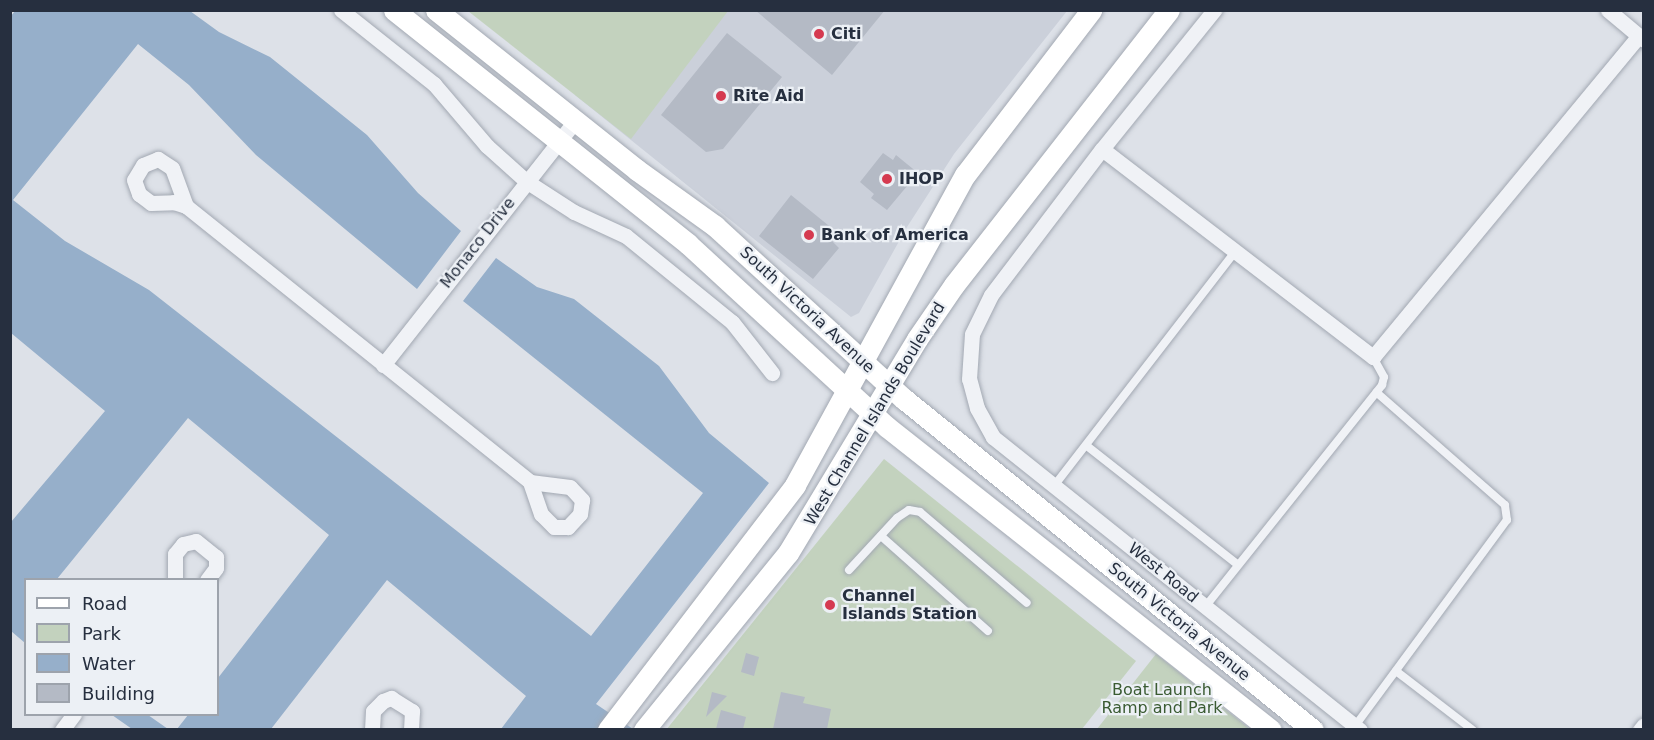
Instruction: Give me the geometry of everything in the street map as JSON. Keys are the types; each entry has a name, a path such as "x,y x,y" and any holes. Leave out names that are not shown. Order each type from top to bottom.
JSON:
{"main road":[{"name":"South Victoria Avenue","path":"394,10 712,265 873,414 1271,729"},
{"name":"South Victoria Avenue","path":"436,10 575,121 723,233 888,386 1313,729"},
{"name":"West Channel Islands Boulevard","path":"608,729 795,485 965,175 1091,10"},
{"name":"West Channel Islands Boulevard","path":"644,729 788,553 888,386 996,228 1169,10"}],"street":[{"path":"341,10 441,91 487,146 526,181 637,245 732,322 772,373"},
{"name":"West Road","path":"1214,10 1102,149 991,295 972,334 969,379 977,408 993,437 1357,728"},
{"path":"1102,149 1373,357 1642,35 1608,10"},
{"name":"Monaco Drive","path":"383,365 575,121"},
{"path":"186,206 530,482"},
{"path":"175,578 175,554 183,544 196,541 216,557 216,568 208,578"},
{"path":"372,729 373,711 382,701 393,698 412,711 411,729"},
{"path":"62,729 72,716"},
{"path":"1640,729 1644,725"}],"lane":[{"path":"1054,486 1235,252"},
{"path":"1205,607 1376,392 1384,377 1373,357"},
{"path":"1357,728 1507,520 1505,505 1376,392"},
{"path":"1087,446 1238,565"},
{"path":"849,570 909,510 920,512 1027,603"},
{"path":"881,536 988,631"},
{"path":"1396,671 1473,729"}],"shaded area":[{"path":"727,11 1067,11 954,154 907,227 859,313 851,317 575,95 620,86"}],"green space":[{"path":"468,11 728,11 631,139"},
{"path":"884,459 1136,661 1082,729 666,730"},
{"name":"Boat Launch Ramp and Park","path":"1156,654 1250,729 1097,729"}],"water":[{"path":"16,10 190,11 219,32 270,57 367,135 418,193 461,231 417,289 256,155 189,85 138,44 13,200 65,241 149,290 591,636 703,493 463,301 496,258 537,287 574,299 659,366 709,433 769,483 596,704 633,729 501,729 526,696 387,580 271,729 177,729 187,716 219,716 219,677 329,535 188,418 58,578 24,578 24,642 11,631 11,522 105,411 11,333 10,17"},
{"path":"113,716 149,716 168,729 132,729"}],"building":[{"path":"755,10 885,10 832,75"},
{"name":"Rite Aid","path":"727,33 782,77 723,149 706,152 661,115"},
{"path":"883,153 893,160 896,155 918,173 887,210 871,198 874,194 860,182"},
{"path":"791,195 839,234 832,241 839,248 813,279 759,236"},
{"path":"746,653 759,657 754,676 741,672"},
{"path":"712,692 727,696 706,717"},
{"path":"781,692 805,697 803,703 831,709 827,729 773,729"},
{"path":"721,710 746,717 743,729 716,729"}],"place":[{"name":"Citi","path":"819,34"},
{"name":"Rite Aid","path":"721,96"},
{"name":"IHOP","path":"887,179"},
{"name":"Bank of America","path":"809,235"},
{"name":"Channel Islands Station","path":"830,605"}]}
